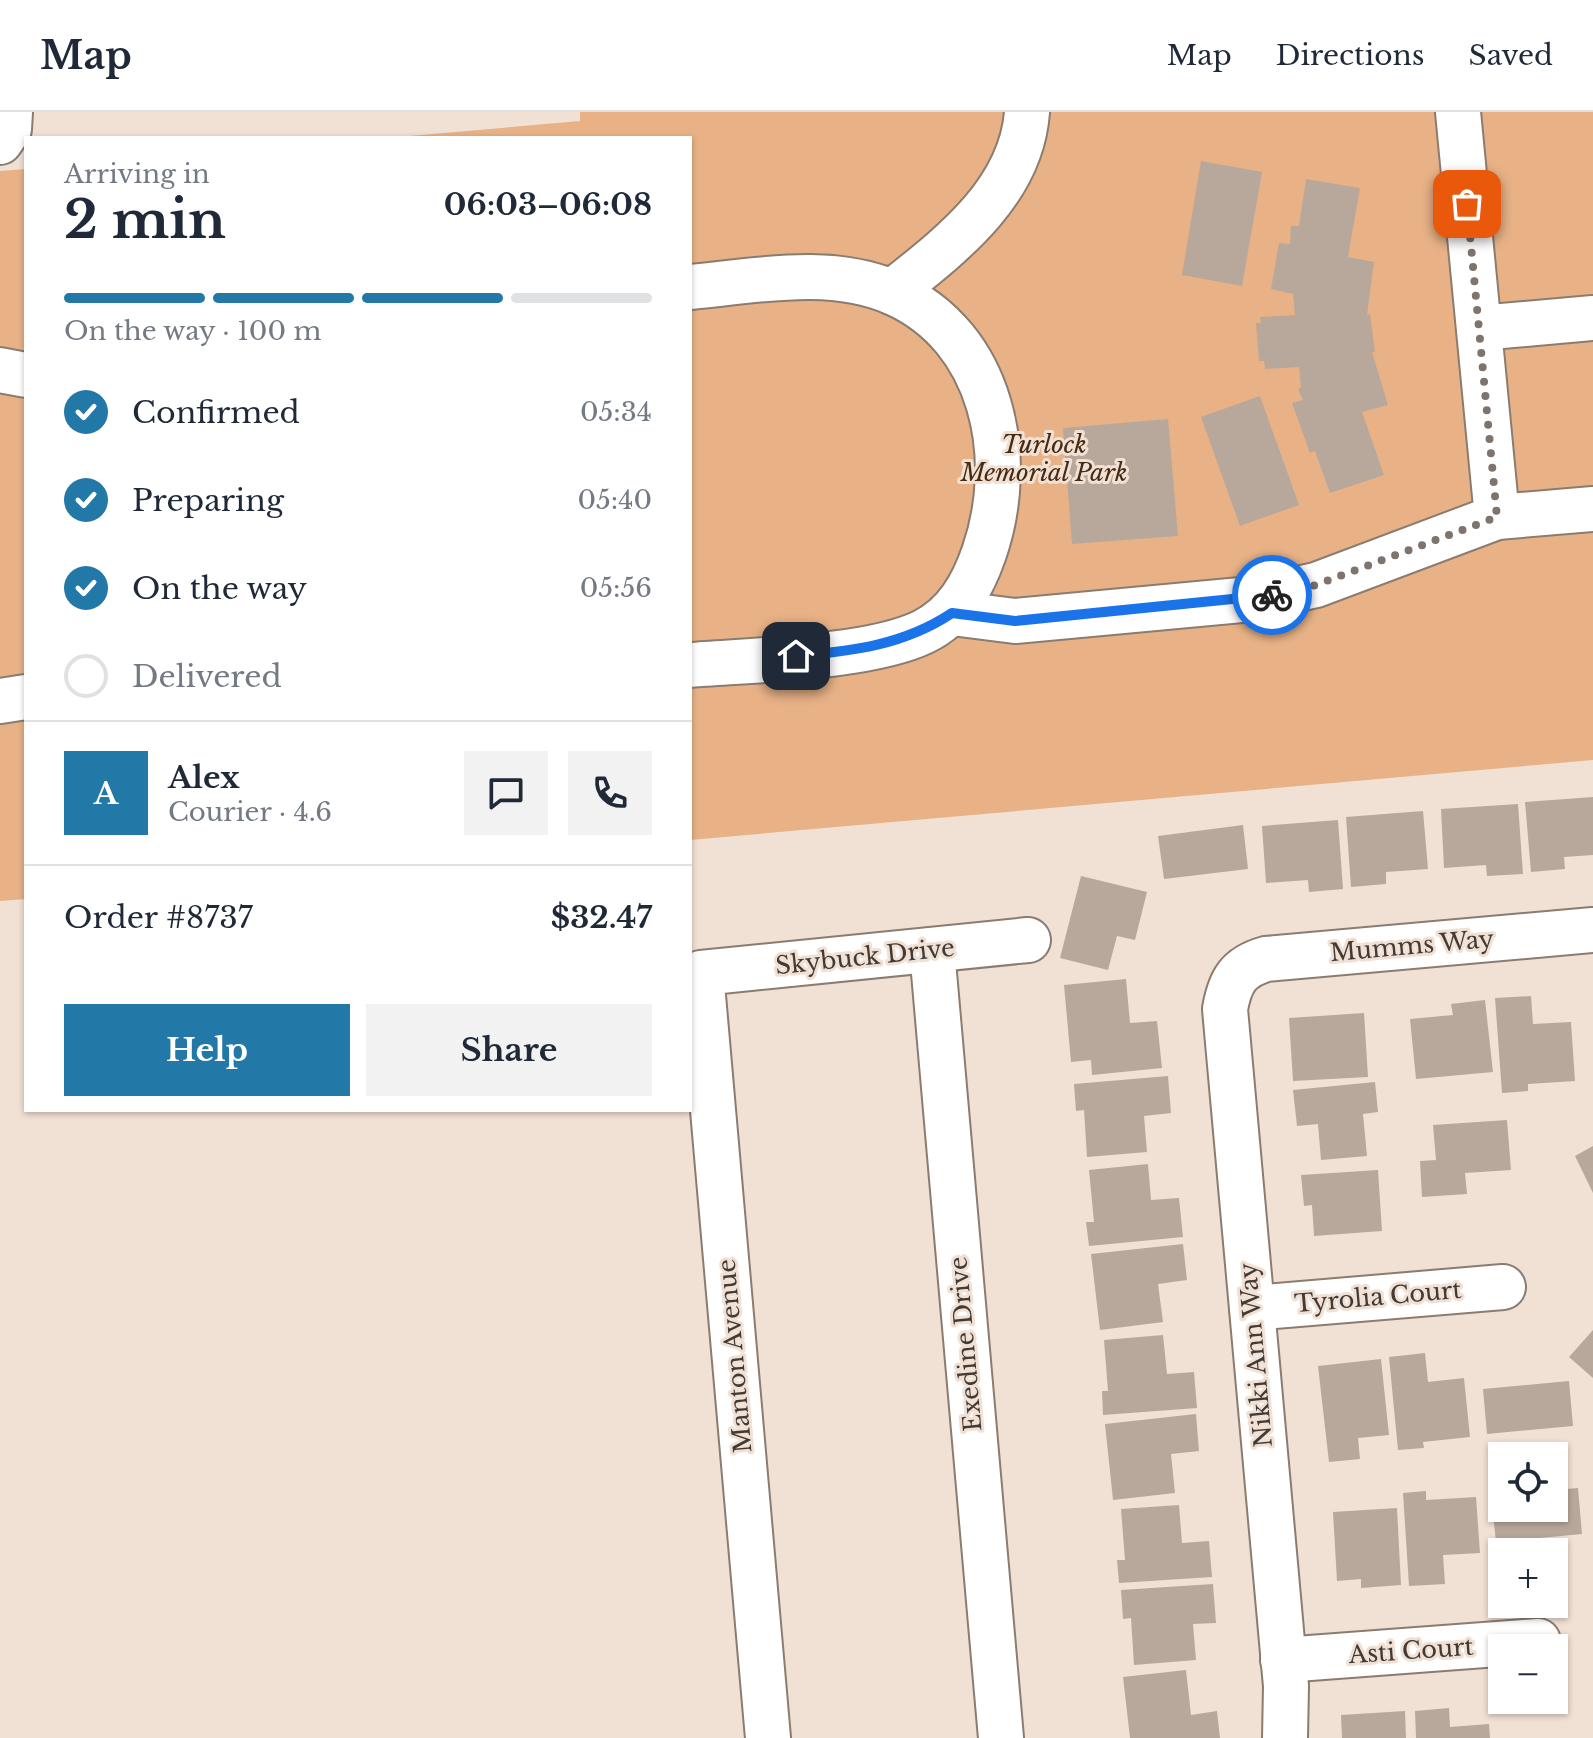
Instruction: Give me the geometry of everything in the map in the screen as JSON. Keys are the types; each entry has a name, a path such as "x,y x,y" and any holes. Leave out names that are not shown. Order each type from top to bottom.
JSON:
{"street":[{"path":"0,142 9,129 10,112"},
{"path":"892,292 978,219 1009,173 1027,112"},
{"path":"1458,112 1497,517"},
{"path":"692,287 789,278 844,279 892,292 923,309 950,333 972,365 989,404 1000,448 990,535 976,576 952,613 923,632 883,644 823,654 692,665"},
{"path":"1479,328 1593,318"},
{"path":"0,370 24,375"},
{"path":"952,613 1015,621 1252,599 1316,585 1497,517 1593,509"},
{"path":"0,701 24,697"},
{"name":"Mumms Way","path":"1235,974 1251,963 1266,959 1593,930"},
{"name":"Skybuck Drive","path":"701,973 1028,940"},
{"name":"Exedine Drive","path":"932,950 1001,1738"},
{"name":"Manton Avenue","path":"701,973 768,1738"},
{"name":"Nikki Ann Way","path":"1235,974 1225,1009 1283,1660 1285,1738"},
{"name":"Tyrolia Court","path":"1252,1308 1503,1287"},
{"name":"Asti Court","path":"1283,1660 1488,1645"}],"green space":[{"name":"Turlock Memorial Park","path":"580,112 1593,112 1593,760 692,840 692,136 409,136 580,121"},
{"path":"24,169 24,899 0,901 0,171"}],"building":[{"path":"1201,161 1262,172 1242,286 1182,275"},
{"path":"1306,179 1360,188 1348,257 1374,262 1367,315 1370,314 1375,352 1372,352 1388,405 1362,412 1384,475 1330,493 1315,451 1310,453 1292,403 1303,400 1298,389 1301,387 1299,367 1265,369 1264,361 1259,361 1256,323 1261,323 1260,317 1295,315 1293,294 1271,289 1279,243 1290,244 1291,226 1299,226"},
{"path":"1260,396 1299,505 1240,526 1201,417"},
{"path":"1168,419 1178,536 1072,544 1063,428"},
{"path":"1593,797 1593,855 1564,857 1565,869 1531,872 1525,802"},
{"path":"1518,804 1523,874 1487,876 1486,865 1444,868 1441,809"},
{"path":"1423,811 1428,869 1386,872 1386,884 1351,887 1346,817"},
{"path":"1338,820 1343,889 1309,892 1308,880 1266,883 1262,826"},
{"path":"1243,825 1248,869 1164,879 1158,836"},
{"path":"1081,876 1147,892 1135,940 1117,936 1108,970 1060,958"},
{"path":"1126,979 1130,1023 1157,1021 1162,1068 1092,1075 1091,1060 1071,1062 1064,985"},
{"path":"1531,996 1533,1024 1571,1022 1575,1081 1528,1084 1528,1091 1502,1093 1495,998"},
{"path":"1485,1000 1493,1072 1416,1079 1410,1019 1453,1015 1451,1004"},
{"path":"1364,1013 1368,1077 1293,1081 1289,1018"},
{"path":"1168,1076 1171,1113 1144,1116 1147,1152 1087,1157 1084,1110 1076,1111 1074,1084"},
{"path":"1375,1082 1378,1112 1363,1114 1367,1156 1321,1160 1318,1124 1297,1126 1293,1090"},
{"path":"1507,1120 1511,1170 1465,1173 1467,1194 1422,1197 1420,1161 1436,1160 1433,1125"},
{"path":"1593,1146 1593,1193 1575,1156"},
{"path":"1148,1164 1151,1200 1179,1198 1183,1237 1089,1246 1086,1222 1094,1222 1089,1170"},
{"path":"1378,1170 1382,1231 1314,1236 1312,1205 1304,1206 1301,1175"},
{"path":"1183,1244 1187,1280 1158,1284 1163,1322 1100,1330 1091,1254"},
{"path":"1593,1330 1593,1378 1569,1357"},
{"path":"1163,1335 1167,1374 1194,1372 1197,1408 1103,1415 1102,1391 1108,1391 1104,1340"},
{"path":"1425,1353 1428,1382 1464,1378 1470,1437 1423,1442 1424,1448 1398,1450 1389,1357"},
{"path":"1381,1359 1389,1435 1358,1438 1360,1459 1329,1462 1318,1366"},
{"path":"1569,1381 1573,1426 1487,1434 1483,1389"},
{"path":"1196,1414 1199,1451 1171,1454 1175,1493 1113,1500 1105,1424"},
{"path":"1578,1488 1582,1534 1496,1538 1494,1522 1568,1522 1568,1489"},
{"path":"1426,1491 1426,1500 1476,1497 1480,1553 1443,1555 1445,1584 1409,1586 1403,1493"},
{"path":"1179,1505 1182,1543 1209,1541 1212,1577 1119,1583 1117,1560 1125,1560 1121,1509"},
{"path":"1397,1508 1401,1585 1361,1588 1361,1579 1337,1581 1333,1512"},
{"path":"1213,1584 1216,1623 1193,1624 1196,1660 1134,1665 1131,1618 1123,1619 1121,1590"},
{"path":"1186,1670 1191,1715 1217,1711 1220,1738 1130,1738 1123,1677"},
{"path":"1449,1708 1450,1727 1489,1724 1490,1738 1416,1738 1415,1711"},
{"path":"1405,1711 1406,1738 1342,1738 1341,1715"}],"way so far":[{"path":"1272,595 1316,585 1497,517 1467,204"}],"route":[{"path":"796,656 883,644 923,632 952,613 1015,621 1272,595"}]}
